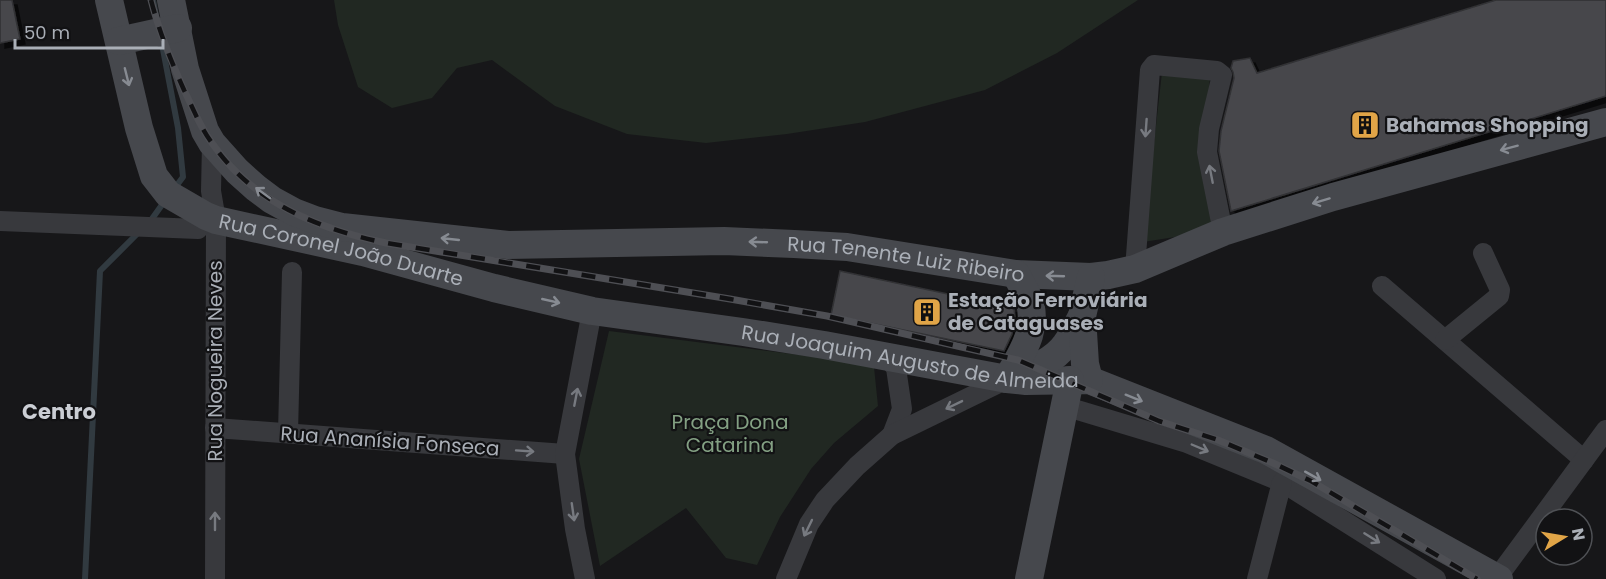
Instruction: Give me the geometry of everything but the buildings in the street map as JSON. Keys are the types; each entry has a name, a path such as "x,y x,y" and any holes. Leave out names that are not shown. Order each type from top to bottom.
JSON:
{"main road":[{"name":"Rua Coronel João Duarte","path":"109,0 154,176 168,194 205,215 363,252 494,288"},
{"name":"Rua Coronel João Duarte","path":"171,0 188,77 205,131 212,143 237,171 272,200 294,212 342,227 508,245"},
{"path":"118,41 178,28"},
{"name":"Rua Tenente Luiz Ribeiro","path":"508,245 724,241 794,244 847,247 1016,274 1091,277 1135,269 1223,231 1333,197 1606,122"},
{"path":"1007,379 1028,340 1033,321 1028,297 1016,274"},
{"path":"1029,579 1072,390 1084,364 1082,316 1091,277"},
{"name":"Rua Joaquim Augusto de Almeida","path":"494,288 592,311 755,334 1072,390 1266,450 1498,578"},
{"path":"1007,379 1050,360 1065,346 1082,316"}],"street":[{"path":"1135,269 1150,70 1154,65 1217,71 1222,75 1209,129 1207,152 1223,231"},
{"name":"Rua Nogueira Neves","path":"212,143 211,191 205,215 215,428 215,579"},
{"path":"0,221 198,229 205,215"},
{"path":"1445,340 1499,296 1500,290 1483,254"},
{"path":"288,433 292,272"},
{"path":"1382,286 1584,460"},
{"path":"585,579 575,529 565,454 592,311"},
{"path":"888,358 896,368 902,409 892,435"},
{"path":"786,579 809,524 825,500 857,466 892,435 1007,379"},
{"path":"1072,390 1186,443 1282,482 1436,579"},
{"name":"Rua Ananísia Fonseca","path":"215,428 565,454"},
{"path":"1498,578 1606,430"},
{"path":"1257,579 1282,482"}],"green space":[{"path":"334,0 1138,0 1057,53 985,90 865,122 706,143 627,134 555,106 492,60 457,68 432,98 392,108 358,87 338,25"},
{"path":"1162,72 1210,77 1205,135 1218,223 1175,237 1143,242"},
{"name":"Praça Dona Catarina","path":"609,331 832,359 874,367 878,406 834,443 811,469 780,517 757,565 726,558 686,508 600,566 579,459"}],"waterway":[{"path":"153,0 158,26"},
{"path":"161,39 178,128 183,177 174,189"},
{"path":"149,223 164,202"},
{"path":"85,579 100,271 139,232"}],"railway":[{"path":"151,0 179,79 200,124 212,143 246,182 288,210 312,221 386,243 827,316 1018,360 1159,421 1218,440 1311,481 1477,579"}],"place":[{"name":"Bahamas Shopping","path":"1365,125"},
{"name":"Estação Ferroviária de Cataguases","path":"927,312"}],"district":[{"name":"Centro","path":"59,412"}]}
